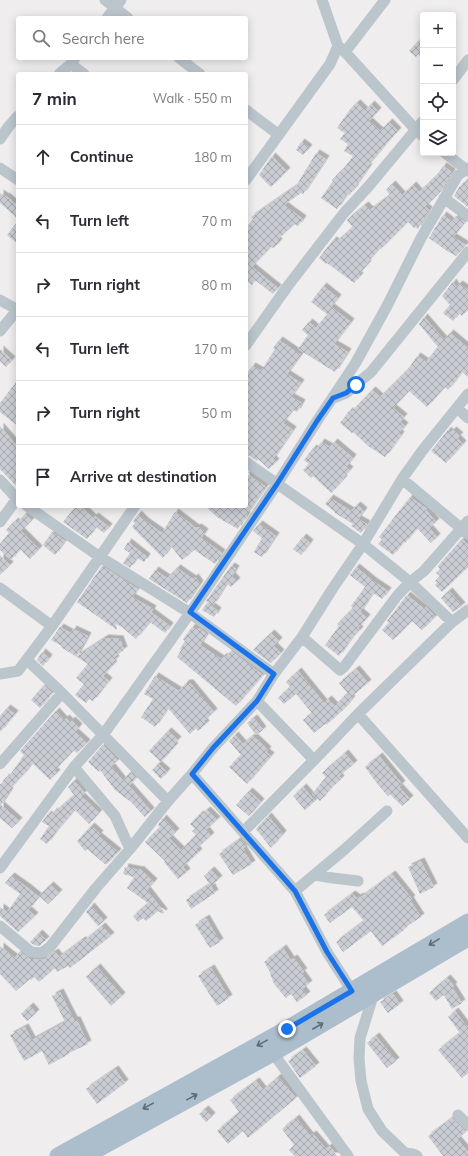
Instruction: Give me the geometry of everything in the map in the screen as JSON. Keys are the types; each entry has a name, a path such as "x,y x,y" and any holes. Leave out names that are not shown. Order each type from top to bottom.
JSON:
{"main road":[{"path":"58,1156 287,1029 468,922"},
{"path":"84,1156 273,1053 468,938"}],"street":[{"path":"105,0 118,4 127,16"},
{"path":"248,342 286,287 344,213 420,133 342,49 322,0"},
{"path":"248,177 330,64 385,0"},
{"path":"109,16 118,4"},
{"path":"182,60 197,72"},
{"path":"456,76 468,60"},
{"path":"60,72 73,61 82,72"},
{"path":"248,112 279,136"},
{"path":"0,139 16,118"},
{"path":"0,868 74,767 103,735 190,612 277,484 355,364 387,306 421,238 444,198 458,175 467,170 449,156"},
{"path":"0,168 16,179"},
{"path":"444,198 468,216"},
{"path":"333,398 346,393 371,372 468,252"},
{"path":"0,300 16,309"},
{"path":"0,331 16,312"},
{"path":"0,926 31,952 41,953 50,947 96,888 130,850 168,801 213,748 257,701 274,674 302,637 363,544 402,479 422,451 468,394"},
{"path":"457,408 468,418"},
{"path":"248,463 363,544 410,582 452,622"},
{"path":"302,637 340,670 344,667 397,596 466,528 402,479"},
{"path":"0,480 16,497"},
{"path":"0,522 16,502"},
{"path":"30,508 100,557 190,612 274,674"},
{"path":"0,674 18,672 52,626 134,508"},
{"path":"0,588 52,626"},
{"path":"243,832 358,714 452,622 468,610"},
{"path":"27,660 168,801"},
{"path":"0,764 62,694"},
{"path":"257,701 314,760"},
{"path":"358,714 468,838"},
{"path":"74,767 115,816 130,850"},
{"path":"192,774 295,891 327,952 352,991"},
{"path":"295,891 387,811"},
{"path":"314,874 358,881"},
{"path":"374,993 360,1038 359,1058 361,1081 368,1109 382,1131 403,1154 413,1154 417,1156"},
{"path":"273,1053 348,1156"},
{"path":"458,1115 468,1125"}],"building":[{"path":"420,39 420,56 418,54 416,57 409,51"},
{"path":"357,103 365,111 371,104 378,111 369,121 380,131 389,122 398,131 367,167 369,167 355,188 349,195 347,194 337,209 321,198 333,181 332,180 345,167 353,156 344,151 348,144 340,139 345,133 337,128 351,108"},
{"path":"301,142 309,148 303,155 296,150"},
{"path":"316,153 326,159 303,194 301,193 284,205 303,219 298,226 295,224 277,240 279,242 274,248 271,247 252,267 278,288 273,294 255,280 252,285 248,282 248,225 253,219 251,217 296,186"},
{"path":"272,156 287,171 271,187 259,175"},
{"path":"443,166 452,172 441,191 425,207 429,210 418,229 415,227 414,228 408,222 381,249 380,248 358,275 360,276 354,283 319,258 333,240 336,242 353,227 347,221 348,219 365,205 370,210 390,195 386,190 392,184 402,195 413,185 419,192 437,175"},
{"path":"468,179 468,207 454,196 460,186"},
{"path":"0,193 16,204 16,217 0,203"},
{"path":"443,215 452,222 456,216 465,222 453,237 466,245 456,256 429,238"},
{"path":"16,224 16,242 7,235"},
{"path":"453,282 456,287 459,284 468,290 468,309 462,316 459,313 453,321 443,313 450,305 442,296"},
{"path":"323,286 338,298 331,307 351,322 334,344 348,352 335,372 298,349 308,335 302,330 309,322 316,328 327,314 311,302"},
{"path":"424,317 444,340 450,333 468,348 468,377 462,372 448,390 445,387 427,407 409,391 393,408 404,417 400,422 405,426 399,433 401,435 385,457 368,446 353,432 352,433 340,423 349,411 351,412 372,390 380,397 409,368 417,356 426,362 438,347 419,324"},
{"path":"279,340 301,355 287,374 301,383 291,397 302,403 297,412 293,410 283,423 293,430 273,459 276,462 269,469 258,459 257,461 248,456 248,372 252,366 261,371 275,349 273,348"},
{"path":"0,349 12,360 6,367 0,361"},
{"path":"16,383 16,424 0,412 0,403"},
{"path":"0,426 16,445 16,486 0,469"},
{"path":"448,430 450,433 453,430 460,436 457,438 463,444 446,463 431,451"},
{"path":"321,442 330,447 334,442 353,458 346,467 350,470 331,493 313,476 311,478 303,470 309,464 304,460 313,448 316,450"},
{"path":"248,475 266,487 238,529 217,517 207,508 248,508"},
{"path":"410,497 427,509 426,510 436,522 429,528 437,537 431,543 417,528 393,555 378,544 382,539 379,537"},
{"path":"330,498 351,511 357,505 364,511 358,519 367,524 361,533 351,526 353,524 335,513 325,504"},
{"path":"74,508 83,508 93,518 95,516 109,527 104,533 96,527 87,539 63,522"},
{"path":"175,512 196,528 198,527 205,532 201,538 222,553 215,564 193,549 190,554 182,560 171,546 163,558 132,527 135,523 133,521 138,514 162,533"},
{"path":"25,514 32,520 21,531 39,549 30,559 20,549 11,560 0,550 0,544 9,533 6,530 15,521 17,523"},
{"path":"259,524 276,536 262,557 254,552 262,538 253,531"},
{"path":"52,532 65,541 55,555 43,545"},
{"path":"303,537 310,543 301,555 293,549"},
{"path":"462,539 468,545 468,567 442,592 435,585 437,583 435,581 440,576 436,573 440,569 438,566"},
{"path":"128,542 147,557 144,562 137,558 130,568 123,563 130,553 124,549"},
{"path":"0,555 10,565 0,575"},
{"path":"102,566 138,589 132,597 153,609 151,612 170,626 165,633 150,622 136,639 115,621 117,630 77,602"},
{"path":"231,566 236,569 232,576 237,581 231,587 227,583 213,605 206,601"},
{"path":"356,567 388,591 382,599 373,593 360,612 367,618 358,628 360,630 351,639 339,656 325,645 339,626 337,624 353,608 351,606 365,587 350,575"},
{"path":"177,568 193,579 195,577 200,584 187,603 149,579 155,570 167,578"},
{"path":"449,591 462,606 453,612 441,598"},
{"path":"407,595 424,609 426,607 435,617 422,630 412,621 393,640 382,630 389,623 387,621"},
{"path":"207,603 218,611 214,617 202,610"},
{"path":"60,627 71,633 73,629 88,636 77,656 105,638 120,639 124,650 114,657 116,659 112,663 114,664 103,676 109,681 93,701 89,699 86,703 75,695 84,684 76,678 88,664 51,640"},
{"path":"192,627 197,630 199,628 207,634 200,645 221,659 224,656 225,658 231,651 263,675 236,706 177,657 185,641 183,639"},
{"path":"271,633 279,641 274,646 281,653 271,663 253,650"},
{"path":"42,652 49,658 43,666 37,660"},
{"path":"356,669 368,683 351,697 339,683"},
{"path":"298,671 324,703 328,699 335,706 346,694 352,699 343,710 314,733 303,720 312,713 296,694 284,704 278,698 290,687 286,682"},
{"path":"155,676 179,691 186,683 190,683 214,712 204,721 206,724 198,731 196,728 190,734 168,708 155,727 141,717 153,699 144,694"},
{"path":"44,685 52,693 40,708 31,700"},
{"path":"7,708 15,714 0,732 0,716"},
{"path":"56,711 64,720 66,718 70,722 72,720 79,727 75,732 87,743 77,753 74,750 54,771 57,773 50,780 32,763 9,790 10,791 1,805 19,821 12,828 0,818 0,784 6,777 8,778 24,755 20,751"},
{"path":"254,718 263,730 256,735 247,723"},
{"path":"168,731 178,740 173,745 175,746 161,762 149,751"},
{"path":"235,735 243,744 253,736 268,750 266,752 271,756 247,784 229,767 241,755 229,741"},
{"path":"103,745 118,761 111,766 123,781 130,772 136,778 129,786 151,811 145,817 131,802 115,790 100,770 99,772 88,762"},
{"path":"345,753 354,764 339,776 341,779 320,801 312,794 326,777 322,773"},
{"path":"379,756 402,784 399,787 410,799 402,806 390,794 388,796 365,767"},
{"path":"158,764 167,772 161,779 152,770"},
{"path":"74,781 85,793 81,796 99,813 89,824 75,810 47,844 40,839 49,826 42,822 48,814 50,816 74,795 68,787"},
{"path":"303,787 315,801 305,810 293,796"},
{"path":"249,791 261,802 249,816 236,805"},
{"path":"207,810 217,820 206,830 211,836 196,849 199,852 183,867 187,872 178,879 164,862 165,861 145,842 160,827 158,825 163,818 176,832 169,838 181,850 196,835 192,831 195,829 190,824 200,814 201,815"},
{"path":"268,816 283,834 271,848 256,829"},
{"path":"91,826 100,834 98,836 118,852 107,864 87,849 85,851 77,841"},
{"path":"240,839 246,846 243,849 252,864 233,875 219,854"},
{"path":"421,861 434,887 420,894 408,867"},
{"path":"125,867 140,869 154,882 147,890 164,912 163,914 158,911 146,921 143,918 138,922 133,916 148,903 127,888 134,877 123,874"},
{"path":"211,870 219,879 211,886 204,876"},
{"path":"392,874 412,899 410,900 421,917 382,946 371,931 343,952 336,942 364,921 352,907 330,923 324,915 352,894 357,898 360,896 361,897"},
{"path":"11,876 39,897 28,910 35,916 18,932 0,916 0,907 7,912 20,894 5,883"},
{"path":"210,884 215,893 191,909 186,900"},
{"path":"50,885 59,893 48,904 39,896"},
{"path":"91,906 104,921 98,926 86,912"},
{"path":"206,918 220,942 210,948 195,925"},
{"path":"102,926 111,936 70,968 68,966 57,972 55,968 39,982 34,977 16,991 0,974 0,946 15,958 19,952 30,959 44,959 55,952 59,957 82,940 84,941"},
{"path":"39,933 46,940 39,946 34,945 30,942"},
{"path":"283,948 291,960 294,958 304,972 301,973 309,984 302,989 307,995 297,1002 291,994 286,998 274,984 269,970 264,962"},
{"path":"97,967 122,996 111,1006 86,977"},
{"path":"211,968 229,998 217,1006 198,976"},
{"path":"447,978 454,986 452,987 462,1003 452,1009 444,995 436,1001 429,993"},
{"path":"60,992 74,1020 77,1020 88,1044 49,1065 42,1051 24,1061 10,1035 25,1027 32,1040 65,1022 52,996"},
{"path":"393,994 400,1004 388,1013 380,1002"},
{"path":"30,1006 36,1013 27,1021 21,1014"},
{"path":"455,1011 467,1027 468,1026 468,1073 462,1078 438,1050 460,1033 448,1017"},
{"path":"376,1036 396,1061 387,1068 367,1043"},
{"path":"303,1050 316,1066 300,1078 288,1061"},
{"path":"115,1069 125,1083 97,1104 86,1089"},
{"path":"278,1077 296,1098 248,1138 243,1131 228,1144 217,1131 239,1112 230,1100 256,1081 263,1090"},
{"path":"205,1109 212,1116 206,1122 199,1114"},
{"path":"296,1118 310,1136 313,1134 326,1149 330,1146 337,1156 295,1156 289,1150 294,1145 282,1129"},
{"path":"452,1118 466,1132 457,1139 468,1152 468,1156 443,1156 428,1136"}],"route":[{"path":"287,1029 352,991 327,952 295,891 192,774 213,748 257,701 274,674 190,612 277,484 333,398 346,393 356,385"}]}
